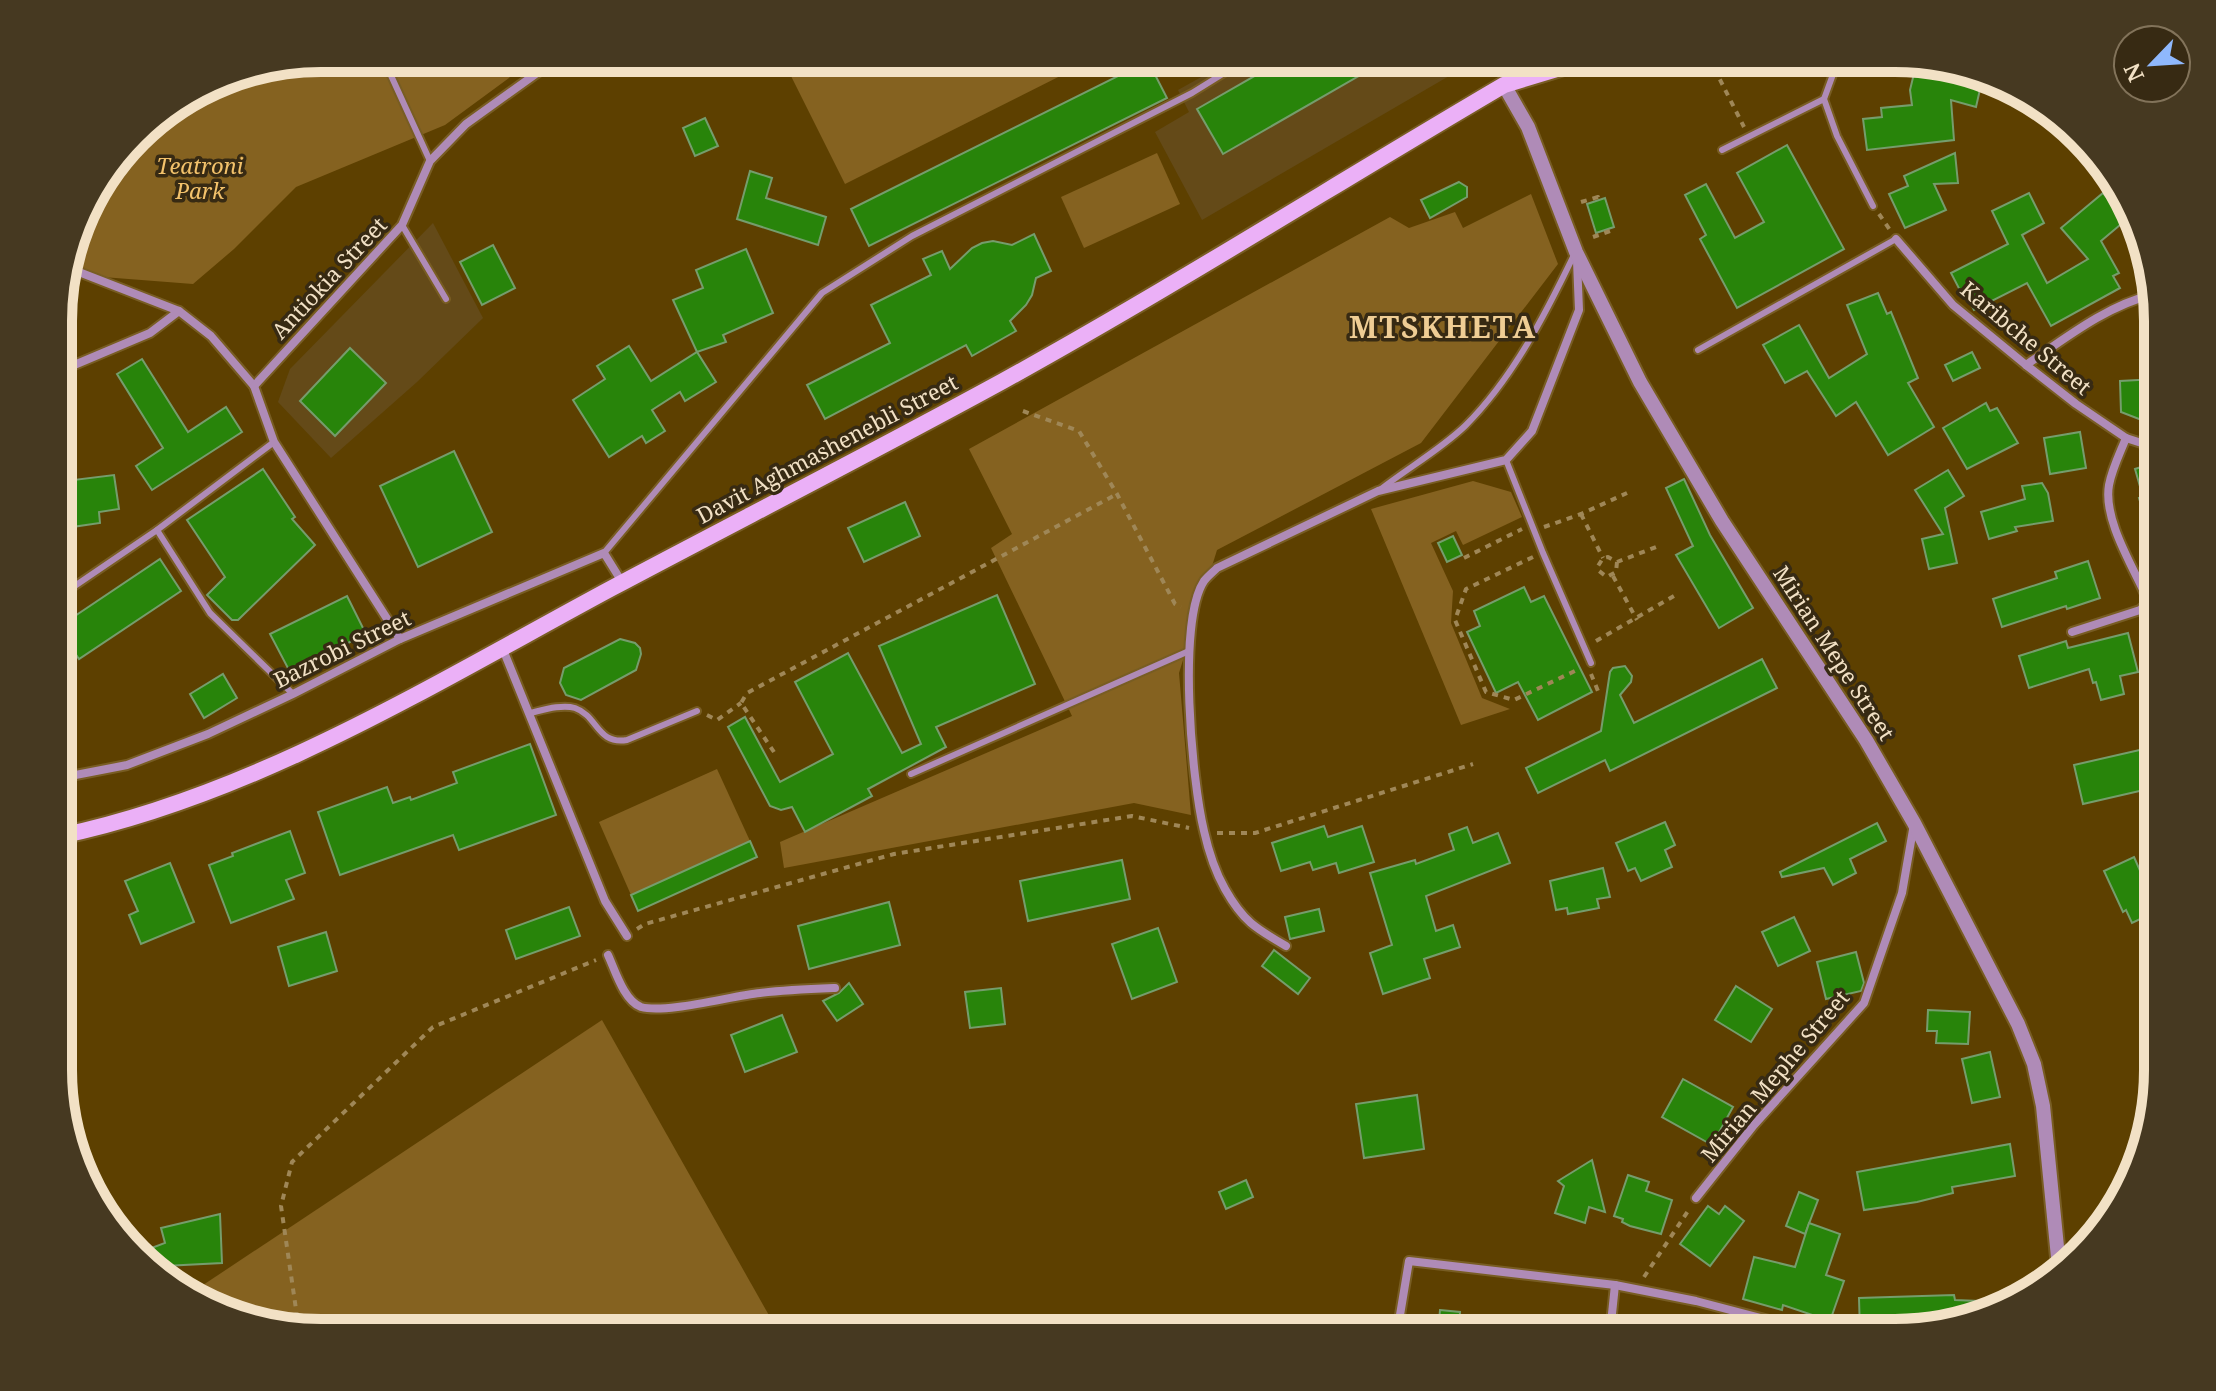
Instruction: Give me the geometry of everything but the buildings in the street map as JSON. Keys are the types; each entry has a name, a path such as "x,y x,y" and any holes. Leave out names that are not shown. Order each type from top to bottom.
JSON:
{"main road":[{"path":"1504,85 1519,72"},
{"name":"Davit Aghmashenebli Street","path":"72,833 155,810 224,786 313,746 1005,380 1504,85 1546,72"}],"street":[{"name":"Antiokia Street","path":"254,386 402,225 430,161 466,124 537,73"},
{"name":"Mirian Mepe Street","path":"1504,85 1528,127 1576,252 1640,382 1722,521 1851,717 1914,823 2018,1024 2034,1064 2043,1106 2058,1258"},
{"name":"Karibche Street","path":"1896,239 1953,305 2076,404 2126,438 2143,443"},
{"path":"1286,946 1251,926 1224,887 1204,833 1193,764 1189,651 1194,613 1203,582 1217,568 1378,491 1506,460 1532,431 1579,310 1576,252"},
{"path":"77,271 179,311 211,336 254,386 274,442 400,639"},
{"path":"2026,365 2093,319 2142,297"},
{"path":"72,366 150,333 179,311"},
{"path":"2126,438 2109,482 2108,501 2113,522 2143,589"},
{"path":"604,553 623,582"},
{"name":"Bazrobi Street","path":"72,776 127,765 208,734 400,639 604,553"},
{"path":"2072,632 2143,607"},
{"path":"502,647 605,901 627,936"},
{"name":"Mirian Mephe Street","path":"1696,1198 1754,1125 1864,1003 1902,893 1914,823"},
{"path":"608,955 632,1002 642,1007 680,1006 759,993 835,988"},
{"path":"1399,1318 1409,1261 1615,1285 1761,1318"},
{"path":"1612,1318 1615,1285"}],"lane":[{"path":"604,553 822,293 912,236 1192,93 1225,72"},
{"path":"1834,72 1824,99 1837,136 1873,206"},
{"path":"390,73 430,161"},
{"path":"1722,150 1824,99"},
{"path":"402,225 446,299"},
{"path":"1698,350 1896,239"},
{"path":"1378,491 1464,427 1494,391 1544,317 1576,252"},
{"path":"72,588 157,530 274,442"},
{"path":"1506,460 1591,663"},
{"path":"157,530 210,613 293,694"},
{"path":"911,774 1189,651"},
{"path":"530,713 576,708 609,740 617,742 697,711"}],"path":[{"path":"1716,72 1749,136"},
{"path":"1581,202 1598,197 1599,200"},
{"path":"1873,206 1896,239"},
{"path":"1593,237 1610,231 1609,228"},
{"path":"1023,411 1079,431 1117,494 1175,604 1194,613"},
{"path":"1544,527 1627,493"},
{"path":"697,711 717,720 741,703 747,693 1117,494"},
{"path":"1581,514 1603,558"},
{"path":"1464,558 1532,525"},
{"path":"1617,562 1656,547"},
{"path":"1543,553 1466,589 1455,620 1486,692 1514,700 1591,663"},
{"path":"1603,558 1617,562"},
{"path":"1603,558 1598,566 1599,571 1607,577 1616,572 1617,562"},
{"path":"1612,576 1637,620"},
{"path":"1596,641 1679,593"},
{"path":"741,703 774,752"},
{"path":"627,936 645,924 894,854 1132,816 1204,833 1255,833 1473,764"},
{"path":"297,1318 281,1206 292,1162 433,1027 608,955"},
{"path":"1644,1291 1644,1274 1696,1198"}],"shaded area":[{"path":"1209,72 1456,72 1202,220 1155,132 1189,112 1178,90"},
{"path":"433,223 483,318 331,458 278,402 290,369"}],"green space":[{"name":"Teatroni Park","path":"305,73 516,73 445,125 296,187 234,249 193,284 77,275 91,226 114,183 157,134 183,114 226,91 257,80"},
{"path":"789,73 1067,73 845,184"},
{"path":"1157,153 1180,204 1084,248 1061,197"},
{"path":"1531,194 1558,264 1421,443 1217,550 1179,673 1191,815 1134,803 784,868 780,842 1072,716 991,548 1012,534 969,449 1390,217 1409,228 1455,212 1463,228"},
{"path":"1473,481 1511,492 1522,517 1463,545 1456,531 1431,543 1453,591 1451,623 1482,698 1510,709 1461,725 1371,509"},
{"path":"717,769 750,841 631,895 599,822"},
{"path":"602,1020 771,1319 321,1319 257,1311 200,1287"}],"district":[{"name":"MTSKHETA","path":"1443,328"}]}
